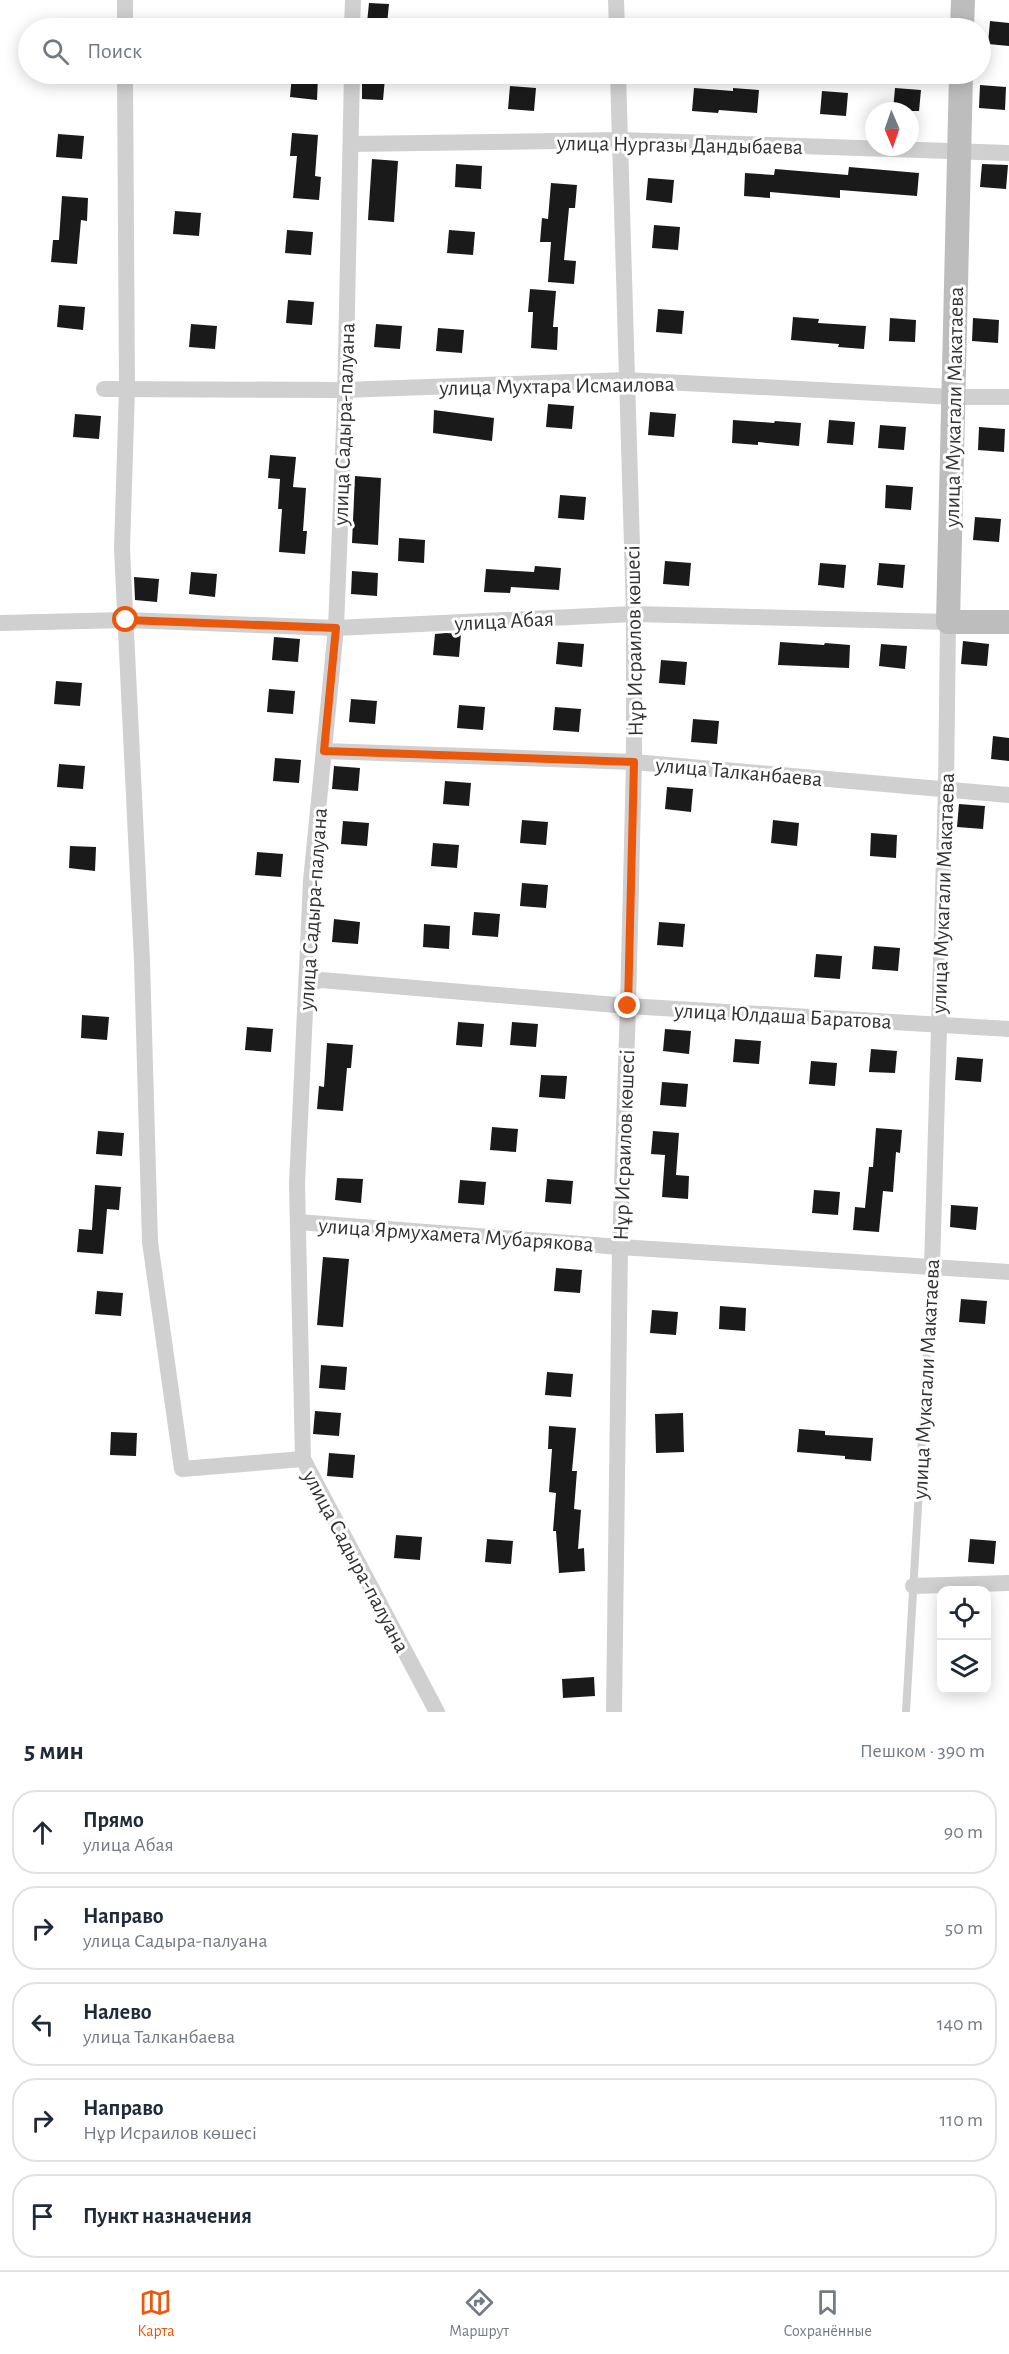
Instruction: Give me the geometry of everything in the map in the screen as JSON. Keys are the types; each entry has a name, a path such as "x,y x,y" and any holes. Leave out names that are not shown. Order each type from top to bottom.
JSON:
{"street":[{"path":"125,0 125,18"},
{"path":"352,18 353,0"},
{"path":"616,0 617,18"},
{"path":"962,18 963,0"},
{"path":"125,84 127,389 122,549 142,961 150,1242 182,1469 303,1459"},
{"name":"улица Садыра-палуана","path":"352,84 336,628 311,881 297,1184 303,1459 436,1712"},
{"name":"Нұр Исраилов көшесі","path":"614,1712 620,1247 634,762 634,614 618,84"},
{"name":"улица Мукагали Макатаева","path":"932,1267 946,789 961,84"},
{"name":"улица Нургазы Дандыбаева","path":"351,144 620,140 1009,153"},
{"name":"улица Мухтара Исмаилова","path":"104,389 344,390 626,380 953,397 1009,397"},
{"name":"улица Абая","path":"0,623 126,620 336,628 634,614 1009,622"},
{"name":"улица Талканбаева","path":"324,751 634,762 1009,795"},
{"name":"улица Юлдаша Баратова","path":"307,984 321,980 628,1006 1009,1029"},
{"name":"улица Ярмухамета Мубарякова","path":"298,1222 620,1247 1009,1272"},
{"path":"913,1586 1009,1583"}],"lane":[{"name":"улица Мукагали Макатаева","path":"906,1712 932,1267"}],"building":[{"path":"369,3 389,4 388,18 368,18"},
{"path":"991,21 1009,23 1009,46 991,44"},
{"path":"291,84 318,84 317,100 290,97"},
{"path":"362,84 384,84 383,100 362,99"},
{"path":"980,85 1006,87 1005,110 979,108"},
{"path":"510,86 536,88 534,111 508,109"},
{"path":"694,88 759,90 757,113 719,110 718,113 692,111"},
{"path":"895,88 921,90 919,111 919,102 894,102"},
{"path":"822,91 848,93 846,116 820,114"},
{"path":"292,133 318,135 315,176 321,177 319,200 293,198 297,156 290,156"},
{"path":"58,134 84,136 82,159 56,157"},
{"path":"372,159 398,161 394,222 368,220"},
{"path":"456,164 482,166 481,189 455,187"},
{"path":"982,164 1008,165 1006,189 980,187"},
{"path":"849,167 919,173 917,196 840,190 840,198 770,192 770,198 744,196 745,173 774,175 775,169 848,175"},
{"path":"648,178 674,180 672,203 646,200"},
{"path":"551,183 577,185 575,208 569,208 564,260 576,261 574,284 548,282 551,242 540,242 542,218 548,219"},
{"path":"62,196 88,198 87,221 81,220 77,264 51,262 53,240 59,240"},
{"path":"175,211 201,213 199,236 173,234"},
{"path":"654,225 680,227 678,250 652,248"},
{"path":"287,230 313,232 311,255 285,253"},
{"path":"449,230 475,232 473,255 447,253"},
{"path":"530,289 556,291 553,327 558,327 557,350 531,348 533,312 528,312"},
{"path":"288,300 314,302 312,325 286,323"},
{"path":"59,305 85,307 83,330 57,327"},
{"path":"658,309 684,311 682,334 656,332"},
{"path":"793,317 819,319 818,323 866,326 864,349 838,347 839,344 791,340"},
{"path":"890,318 916,320 915,342 889,341"},
{"path":"973,318 999,320 998,343 972,341"},
{"path":"191,324 217,326 215,349 189,347"},
{"path":"376,324 402,326 400,349 374,347"},
{"path":"438,328 464,330 462,353 436,351"},
{"path":"548,404 574,406 572,429 546,427"},
{"path":"434,410 494,418 492,441 433,433"},
{"path":"650,412 676,414 674,437 648,435"},
{"path":"75,414 101,416 99,439 73,437"},
{"path":"733,420 801,423 799,446 758,442 758,445 732,443"},
{"path":"829,420 855,422 853,445 827,443"},
{"path":"880,425 906,427 904,450 878,448"},
{"path":"979,427 1005,429 1004,452 978,450"},
{"path":"270,455 296,457 293,487 306,488 303,531 307,531 305,554 279,552 282,509 278,509 280,479 268,478"},
{"path":"355,476 381,478 378,545 352,543"},
{"path":"886,485 913,487 911,510 885,508"},
{"path":"560,495 586,497 584,520 558,518"},
{"path":"975,517 1001,519 999,542 973,540"},
{"path":"399,538 425,540 424,563 398,561"},
{"path":"665,561 691,563 689,586 663,584"},
{"path":"820,563 846,565 844,588 818,585"},
{"path":"879,563 905,565 903,588 877,585"},
{"path":"535,566 561,568 559,590 511,587 510,593 484,592 486,569 534,572"},
{"path":"352,571 378,573 377,596 351,594"},
{"path":"191,572 217,574 215,597 189,594"},
{"path":"134,577 159,579 157,602 135,600"},
{"path":"435,634 461,634 459,657 433,655"},
{"path":"274,637 300,639 298,662 272,660"},
{"path":"963,641 989,644 987,666 961,664"},
{"path":"558,642 584,644 582,667 556,664"},
{"path":"780,642 850,645 849,668 778,665"},
{"path":"881,644 907,646 905,669 879,666"},
{"path":"661,660 687,662 685,685 659,683"},
{"path":"56,681 82,683 80,706 54,704"},
{"path":"269,689 295,691 293,714 267,712"},
{"path":"351,699 377,701 375,724 349,722"},
{"path":"459,705 485,707 483,730 457,728"},
{"path":"555,707 581,709 579,732 553,730"},
{"path":"693,719 719,721 717,744 691,742"},
{"path":"993,736 1009,738 1009,761 991,759"},
{"path":"275,758 301,760 299,783 273,781"},
{"path":"59,764 85,766 83,789 57,787"},
{"path":"334,766 360,768 358,791 332,789"},
{"path":"445,781 471,783 469,806 443,804"},
{"path":"667,787 693,789 691,812 665,809"},
{"path":"959,804 985,806 983,829 957,827"},
{"path":"522,820 548,822 546,845 520,843"},
{"path":"773,820 799,823 797,846 771,843"},
{"path":"343,821 369,823 367,846 341,844"},
{"path":"871,833 897,835 896,858 870,856"},
{"path":"433,843 459,845 457,868 431,866"},
{"path":"70,846 96,847 95,871 69,868"},
{"path":"257,852 283,854 281,877 255,875"},
{"path":"522,883 548,885 546,908 520,906"},
{"path":"474,912 500,914 498,937 472,935"},
{"path":"334,919 360,922 358,944 332,942"},
{"path":"659,922 685,924 683,947 657,945"},
{"path":"424,924 450,926 449,949 423,947"},
{"path":"874,946 900,948 898,971 872,969"},
{"path":"816,954 842,956 840,979 814,977"},
{"path":"82,1015 109,1017 107,1040 81,1038"},
{"path":"458,1022 484,1024 482,1047 456,1045"},
{"path":"512,1022 538,1024 536,1047 510,1045"},
{"path":"247,1027 273,1029 271,1052 245,1050"},
{"path":"665,1029 691,1031 689,1054 663,1051"},
{"path":"735,1039 761,1041 759,1064 733,1062"},
{"path":"327,1043 353,1045 351,1068 347,1068 343,1111 317,1109 319,1086 324,1087"},
{"path":"871,1049 897,1051 895,1073 869,1072"},
{"path":"957,1057 983,1059 981,1082 955,1080"},
{"path":"811,1061 837,1063 835,1086 809,1084"},
{"path":"541,1075 567,1076 565,1099 539,1097"},
{"path":"662,1082 688,1084 686,1107 660,1105"},
{"path":"492,1127 518,1129 516,1152 490,1150"},
{"path":"876,1128 902,1130 900,1153 896,1152 893,1192 883,1191 879,1232 853,1230 855,1207 865,1208 869,1167 873,1167"},
{"path":"98,1131 124,1133 122,1156 96,1154"},
{"path":"653,1131 679,1133 676,1175 689,1176 688,1199 662,1197 665,1155 651,1154"},
{"path":"337,1178 363,1179 361,1203 335,1200"},
{"path":"547,1179 573,1181 571,1204 545,1202"},
{"path":"460,1180 486,1182 484,1205 458,1203"},
{"path":"95,1185 121,1187 119,1210 107,1209 103,1254 77,1252 79,1229 92,1230"},
{"path":"814,1190 840,1192 838,1215 812,1213"},
{"path":"951,1205 978,1207 976,1230 950,1227"},
{"path":"323,1257 349,1259 343,1327 317,1325"},
{"path":"556,1268 582,1270 580,1293 554,1291"},
{"path":"97,1291 123,1293 121,1316 95,1314"},
{"path":"961,1299 987,1301 985,1324 959,1322"},
{"path":"720,1306 746,1308 745,1331 719,1329"},
{"path":"652,1310 678,1312 676,1335 650,1333"},
{"path":"321,1365 347,1367 345,1390 319,1388"},
{"path":"547,1372 573,1374 571,1397 545,1395"},
{"path":"315,1411 341,1413 339,1436 313,1434"},
{"path":"683,1413 684,1452 656,1453 655,1414"},
{"path":"549,1426 576,1428 572,1471 577,1471 574,1509 581,1510 578,1549 584,1548 585,1571 559,1573 556,1531 553,1531 556,1493 549,1492 552,1449 548,1449"},
{"path":"799,1429 825,1431 825,1435 873,1438 871,1461 845,1459 845,1456 797,1452"},
{"path":"111,1432 137,1433 136,1456 110,1455"},
{"path":"329,1453 355,1455 353,1478 327,1476"},
{"path":"396,1535 422,1537 420,1560 394,1558"},
{"path":"487,1539 513,1541 511,1564 485,1562"},
{"path":"970,1539 996,1541 994,1564 968,1562"},
{"path":"594,1677 595,1696 563,1698 562,1679"}],"route":[{"path":"126,620 336,628 324,751 634,762 628,1006"}]}
